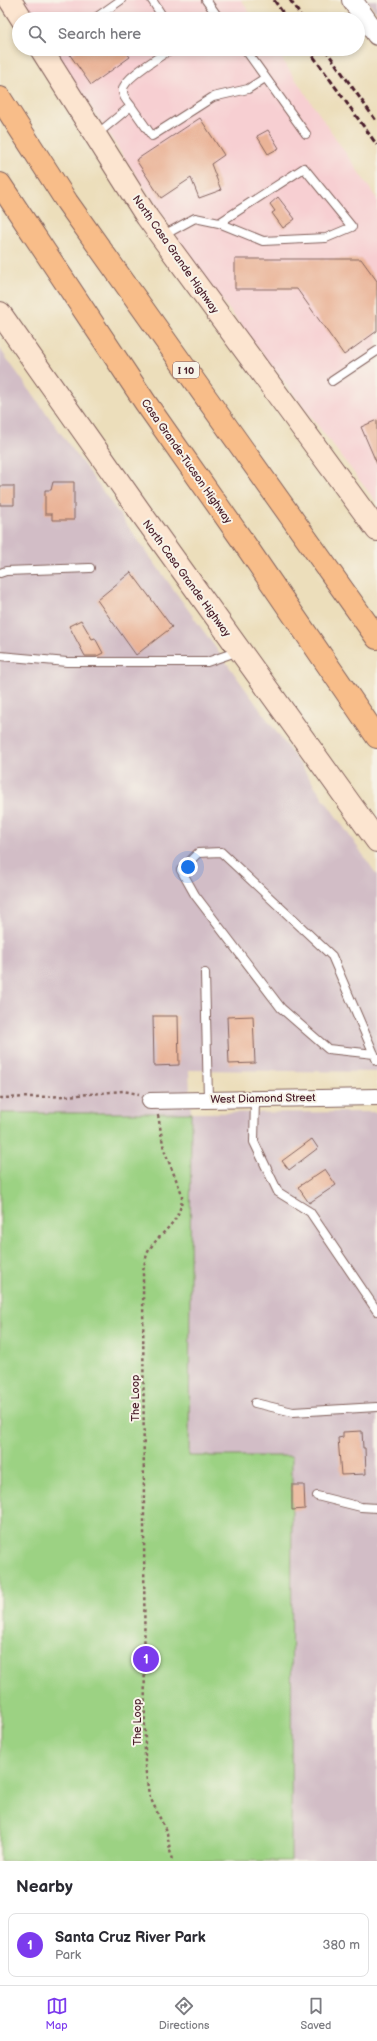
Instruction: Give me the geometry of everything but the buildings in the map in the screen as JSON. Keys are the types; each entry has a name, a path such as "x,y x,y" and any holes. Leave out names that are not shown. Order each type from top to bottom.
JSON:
{"highway":[{"name":"I 10","path":"0,98 67,202 377,638"},
{"name":"Casa Grande-Tucson Highway","path":"0,184 145,402 377,737"}],"main road":[{"path":"10,0 18,12"},
{"name":"North Casa Grande Highway","path":"49,56 96,136 161,236 377,530"},
{"name":"North Casa Grande Highway","path":"0,313 377,841"}],"street":[{"path":"352,0 370,16 377,35"},
{"name":"West Diamond Street","path":"150,1101 377,1097"}],"lane":[{"path":"104,12 121,0"},
{"path":"152,0 160,12"},
{"path":"206,0 214,12"},
{"path":"161,56 130,79 123,88 123,96 152,136 212,97 248,89 265,78"},
{"path":"250,56 306,134"},
{"path":"96,136 131,106"},
{"path":"161,236 196,218 219,222 263,241 326,238 352,227 304,168 219,222"},
{"path":"332,381 377,351"},
{"path":"0,573 6,571 90,568"},
{"path":"0,656 67,662 207,662 240,651"},
{"path":"220,852 332,956 376,1057 328,1049 281,1008 195,894 181,870 198,853 220,852"},
{"path":"205,973 208,1099"},
{"path":"255,1099 254,1142 278,1192 310,1212 377,1311"},
{"path":"255,1403 293,1412 377,1407"},
{"path":"317,1496 361,1507 377,1508"}],"path":[{"path":"0,1098 67,1096 123,1091 138,1094 150,1101"},
{"name":"The Loop","path":"150,1101 157,1113 164,1150 182,1194 181,1208 178,1215 151,1247 145,1259 142,1299 145,1766 150,1795 168,1833 172,1861"}],"shaded area":[{"path":"19,0 241,0 249,12 27,12"},
{"path":"367,0 377,0 377,14"},
{"path":"57,56 280,56 377,199 377,503 201,273"},
{"path":"0,349 301,766 377,875 377,1072 189,1070 191,1113 0,1113"},
{"path":"377,1112 377,1861 291,1861 292,1457 189,1456 191,1113"}],"green space":[{"path":"0,1113 191,1113 189,1456 292,1456 291,1861 0,1861"}],"railway":[{"path":"274,0 282,12"},
{"path":"290,0 298,12"},
{"path":"313,56 377,145"},
{"path":"330,56 377,122"}],"place":[{"name":"Santa Cruz River Park","path":"146,1659"}]}
